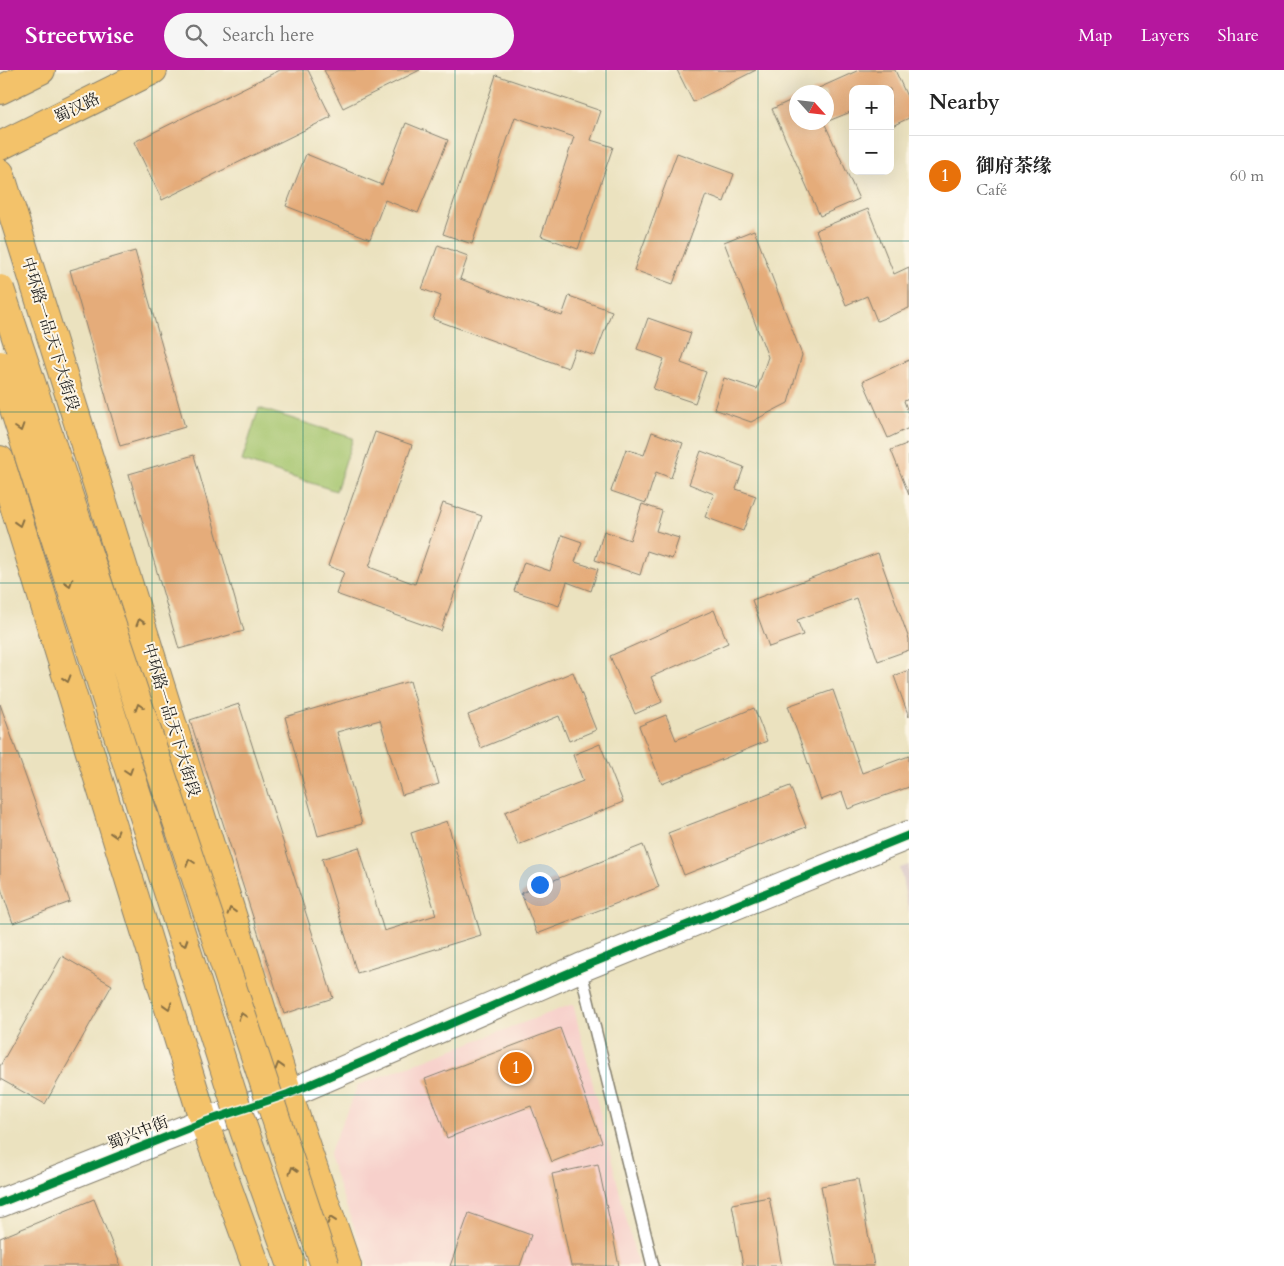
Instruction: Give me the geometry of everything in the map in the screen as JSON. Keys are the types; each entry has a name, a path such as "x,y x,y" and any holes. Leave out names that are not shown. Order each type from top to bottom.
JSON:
{"main road":[{"path":"0,90 41,70"},
{"name":"蜀汉路","path":"0,146 153,70"},
{"name":"中环路一品天下大街段","path":"0,173 288,1094 346,1266"},
{"path":"0,289 325,1266"},
{"path":"0,365 244,1130 292,1266"},
{"path":"0,460 204,1122 256,1266"}],"street":[{"name":"蜀兴中街","path":"0,1203 204,1122 288,1094 580,968 909,835"}],"lane":[{"path":"580,968 653,1266"}],"shaded area":[{"path":"909,865 909,914 900,868"},
{"path":"573,1004 638,1266 368,1266 328,1156 358,1085"}],"green space":[{"path":"259,408 353,438 336,491 242,461"}],"building":[{"path":"280,70 308,70 331,117 162,200 134,142"},
{"path":"324,70 420,70 343,108"},
{"path":"677,70 756,70 693,102"},
{"path":"859,70 895,70 909,101 909,118 894,125 894,85 849,85 849,113 834,119 834,85 826,85"},
{"path":"496,75 601,111 591,140 613,147 578,249 541,236 574,137 515,117 472,244 443,234"},
{"path":"789,101 789,130 828,130 859,199 820,216 772,109"},
{"path":"406,123 448,140 418,213 385,200 370,239 286,206 306,154 382,185"},
{"path":"677,153 734,174 724,202 706,195 673,284 634,270"},
{"path":"868,209 894,274 909,267 909,308 877,321 867,296 846,305 816,230"},
{"path":"754,230 802,355 788,403 751,422 714,409 724,378 757,389 768,357 724,242"},
{"path":"438,245 468,256 460,279 562,316 569,296 612,311 595,356 575,349 568,368 433,319 441,296 422,289"},
{"path":"135,251 185,427 120,446 70,270"},
{"path":"648,318 691,333 681,363 706,372 695,403 653,389 664,359 637,349"},
{"path":"909,360 909,399 904,401 909,414 909,428 888,438 863,381"},
{"path":"375,432 412,445 369,567 415,584 443,503 482,516 441,631 336,594 344,572 328,566"},
{"path":"652,432 683,443 671,478 656,472 646,503 611,491 626,449 644,455"},
{"path":"909,443 909,495 891,450"},
{"path":"701,451 744,467 736,489 756,496 743,531 705,517 714,494 689,484"},
{"path":"194,455 244,631 179,649 129,474"},
{"path":"642,504 662,511 656,531 679,538 672,559 647,551 640,575 595,560 604,531 630,540"},
{"path":"562,535 582,542 575,562 598,569 591,591 567,582 559,606 514,591 524,562 550,571"},
{"path":"878,553 909,639 909,650 878,661 856,598 797,620 803,635 769,647 752,600"},
{"path":"714,610 728,643 651,677 662,702 635,714 610,656"},
{"path":"909,670 909,717 894,676"},
{"path":"573,672 596,730 569,741 559,716 481,748 468,715"},
{"path":"410,681 439,784 402,795 380,720 337,732 362,824 318,836 285,717"},
{"path":"833,690 862,773 909,756 909,787 848,809 842,792 821,800 788,706"},
{"path":"0,704 70,902 13,923 0,886"},
{"path":"239,704 333,998 284,1014 190,720"},
{"path":"754,708 767,741 662,784 639,726 666,715 676,740"},
{"path":"600,744 623,802 518,845 505,812 583,781 573,755"},
{"path":"790,786 806,827 684,875 668,833"},
{"path":"447,821 481,935 357,973 322,859 359,847 384,931 436,915 411,833"},
{"path":"643,845 659,887 537,934 521,893"},
{"path":"62,956 112,985 45,1104 0,1079 0,1066"},
{"path":"560,1028 602,1142 552,1162 531,1106 447,1138 425,1079"},
{"path":"598,1164 619,1266 571,1266 552,1174"},
{"path":"858,1179 874,1266 836,1266 821,1186"},
{"path":"769,1197 782,1266 743,1266 732,1204"},
{"path":"94,1199 121,1266 0,1266 0,1238"},
{"path":"469,1213 531,1235 520,1266 450,1266"}],"cycle path":[{"path":"0,1203 204,1122 288,1094 580,968 909,835"}],"place":[{"name":"御府茶缘","path":"516,1068"}]}
